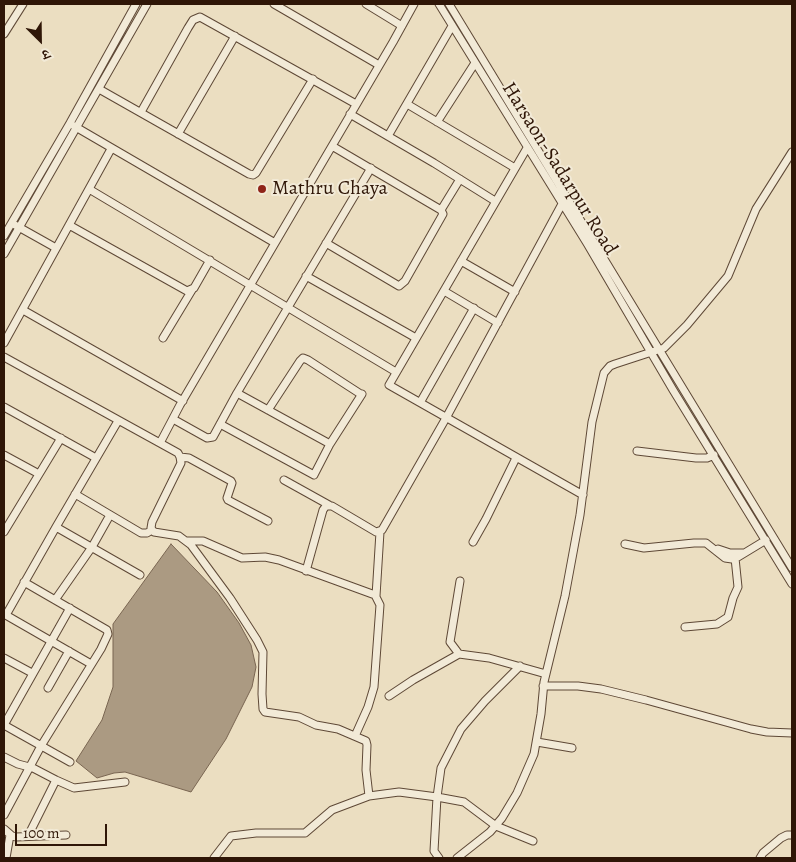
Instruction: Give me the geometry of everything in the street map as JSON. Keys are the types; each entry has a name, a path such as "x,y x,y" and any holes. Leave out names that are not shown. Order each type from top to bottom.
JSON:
{"street":[{"path":"4,34 23,4"},
{"path":"4,236 136,4"},
{"path":"4,254 147,4"},
{"path":"274,4 379,65"},
{"path":"366,4 402,26"},
{"path":"160,443 414,4"},
{"name":"Harsaon-Sadarpur Road","path":"439,4 792,584"},
{"name":"Harsaon-Sadarpur Road","path":"449,4 792,568"},
{"path":"141,112 193,20 200,17 356,104"},
{"path":"388,136 452,26"},
{"path":"178,134 235,36"},
{"path":"437,122 475,63"},
{"path":"99,89 249,174 255,174 313,79"},
{"path":"407,104 515,168"},
{"path":"350,114 495,201"},
{"path":"70,123 275,243"},
{"path":"326,243 399,286 405,282 443,216 441,210 332,146"},
{"path":"4,343 111,148"},
{"path":"527,148 390,382 390,386 583,495"},
{"path":"457,858 485,837 496,826 517,793 537,742 543,686 565,596 583,495 592,422 604,372 615,364 659,351 676,338 728,276 756,209 792,152"},
{"path":"173,419 209,439 213,437 236,393 371,168"},
{"path":"441,210 460,179"},
{"path":"89,189 396,372"},
{"path":"355,736 374,692 380,605 376,596 380,532 446,418 562,204"},
{"path":"11,223 56,248"},
{"path":"69,225 187,291 192,290"},
{"path":"163,338 210,260"},
{"path":"461,261 515,292"},
{"path":"306,276 416,338"},
{"path":"444,291 498,323"},
{"path":"421,402 474,308"},
{"path":"23,310 183,401"},
{"path":"4,357 173,450 180,457 181,463 152,522 152,530"},
{"path":"220,424 314,475 360,393 303,358 268,410"},
{"path":"236,393 330,444"},
{"path":"4,407 96,458"},
{"path":"91,664 5,614 118,421"},
{"path":"4,532 6,522 61,438"},
{"path":"637,451 696,458 707,458 714,455"},
{"path":"4,455 39,474"},
{"path":"180,457 189,458 231,481 228,500 268,522"},
{"path":"473,542 516,458"},
{"path":"284,480 376,532 380,532"},
{"path":"75,494 141,532 147,533 152,530 172,534 186,541 230,598 261,646 264,659 263,711 299,717 316,725 338,729 364,740 367,743 366,770 369,796"},
{"path":"306,571 323,510 328,505"},
{"path":"55,600 92,547 110,515"},
{"path":"56,526 140,575"},
{"path":"625,544 644,548 700,542 709,544 725,558 735,558 766,540"},
{"path":"186,541 202,541 242,558 265,557 279,560 376,596"},
{"path":"713,548 724,552 744,554"},
{"path":"685,627 717,624 728,617 738,588 735,558"},
{"path":"459,654 450,642 460,581"},
{"path":"4,815 40,746 91,664 108,632 24,582"},
{"path":"70,608 4,725 70,762"},
{"path":"48,688 69,651"},
{"path":"389,696 459,654 489,658 546,674"},
{"path":"4,658 32,674"},
{"path":"439,858 434,851 437,797 441,768 461,729 485,701 520,666"},
{"path":"543,686 578,686 601,689 751,729 766,732 792,733"},
{"path":"537,742 572,748"},
{"path":"4,757 77,788 125,782"},
{"path":"28,836 56,780"},
{"path":"214,858 231,836 256,833 305,833 332,810 369,796 399,792 464,802 496,826 533,841"},
{"path":"4,829 10,835 16,837 66,836"},
{"path":"760,858 781,838 792,834"},
{"path":"6,858 10,835"}],"shaded area":[{"path":"171,544 217,592 239,623 251,645 256,667 252,687 226,739 191,792 125,772 97,778 76,761 102,720 113,687 113,624"}],"place":[{"name":"Mathru Chaya","path":"262,189"}]}
